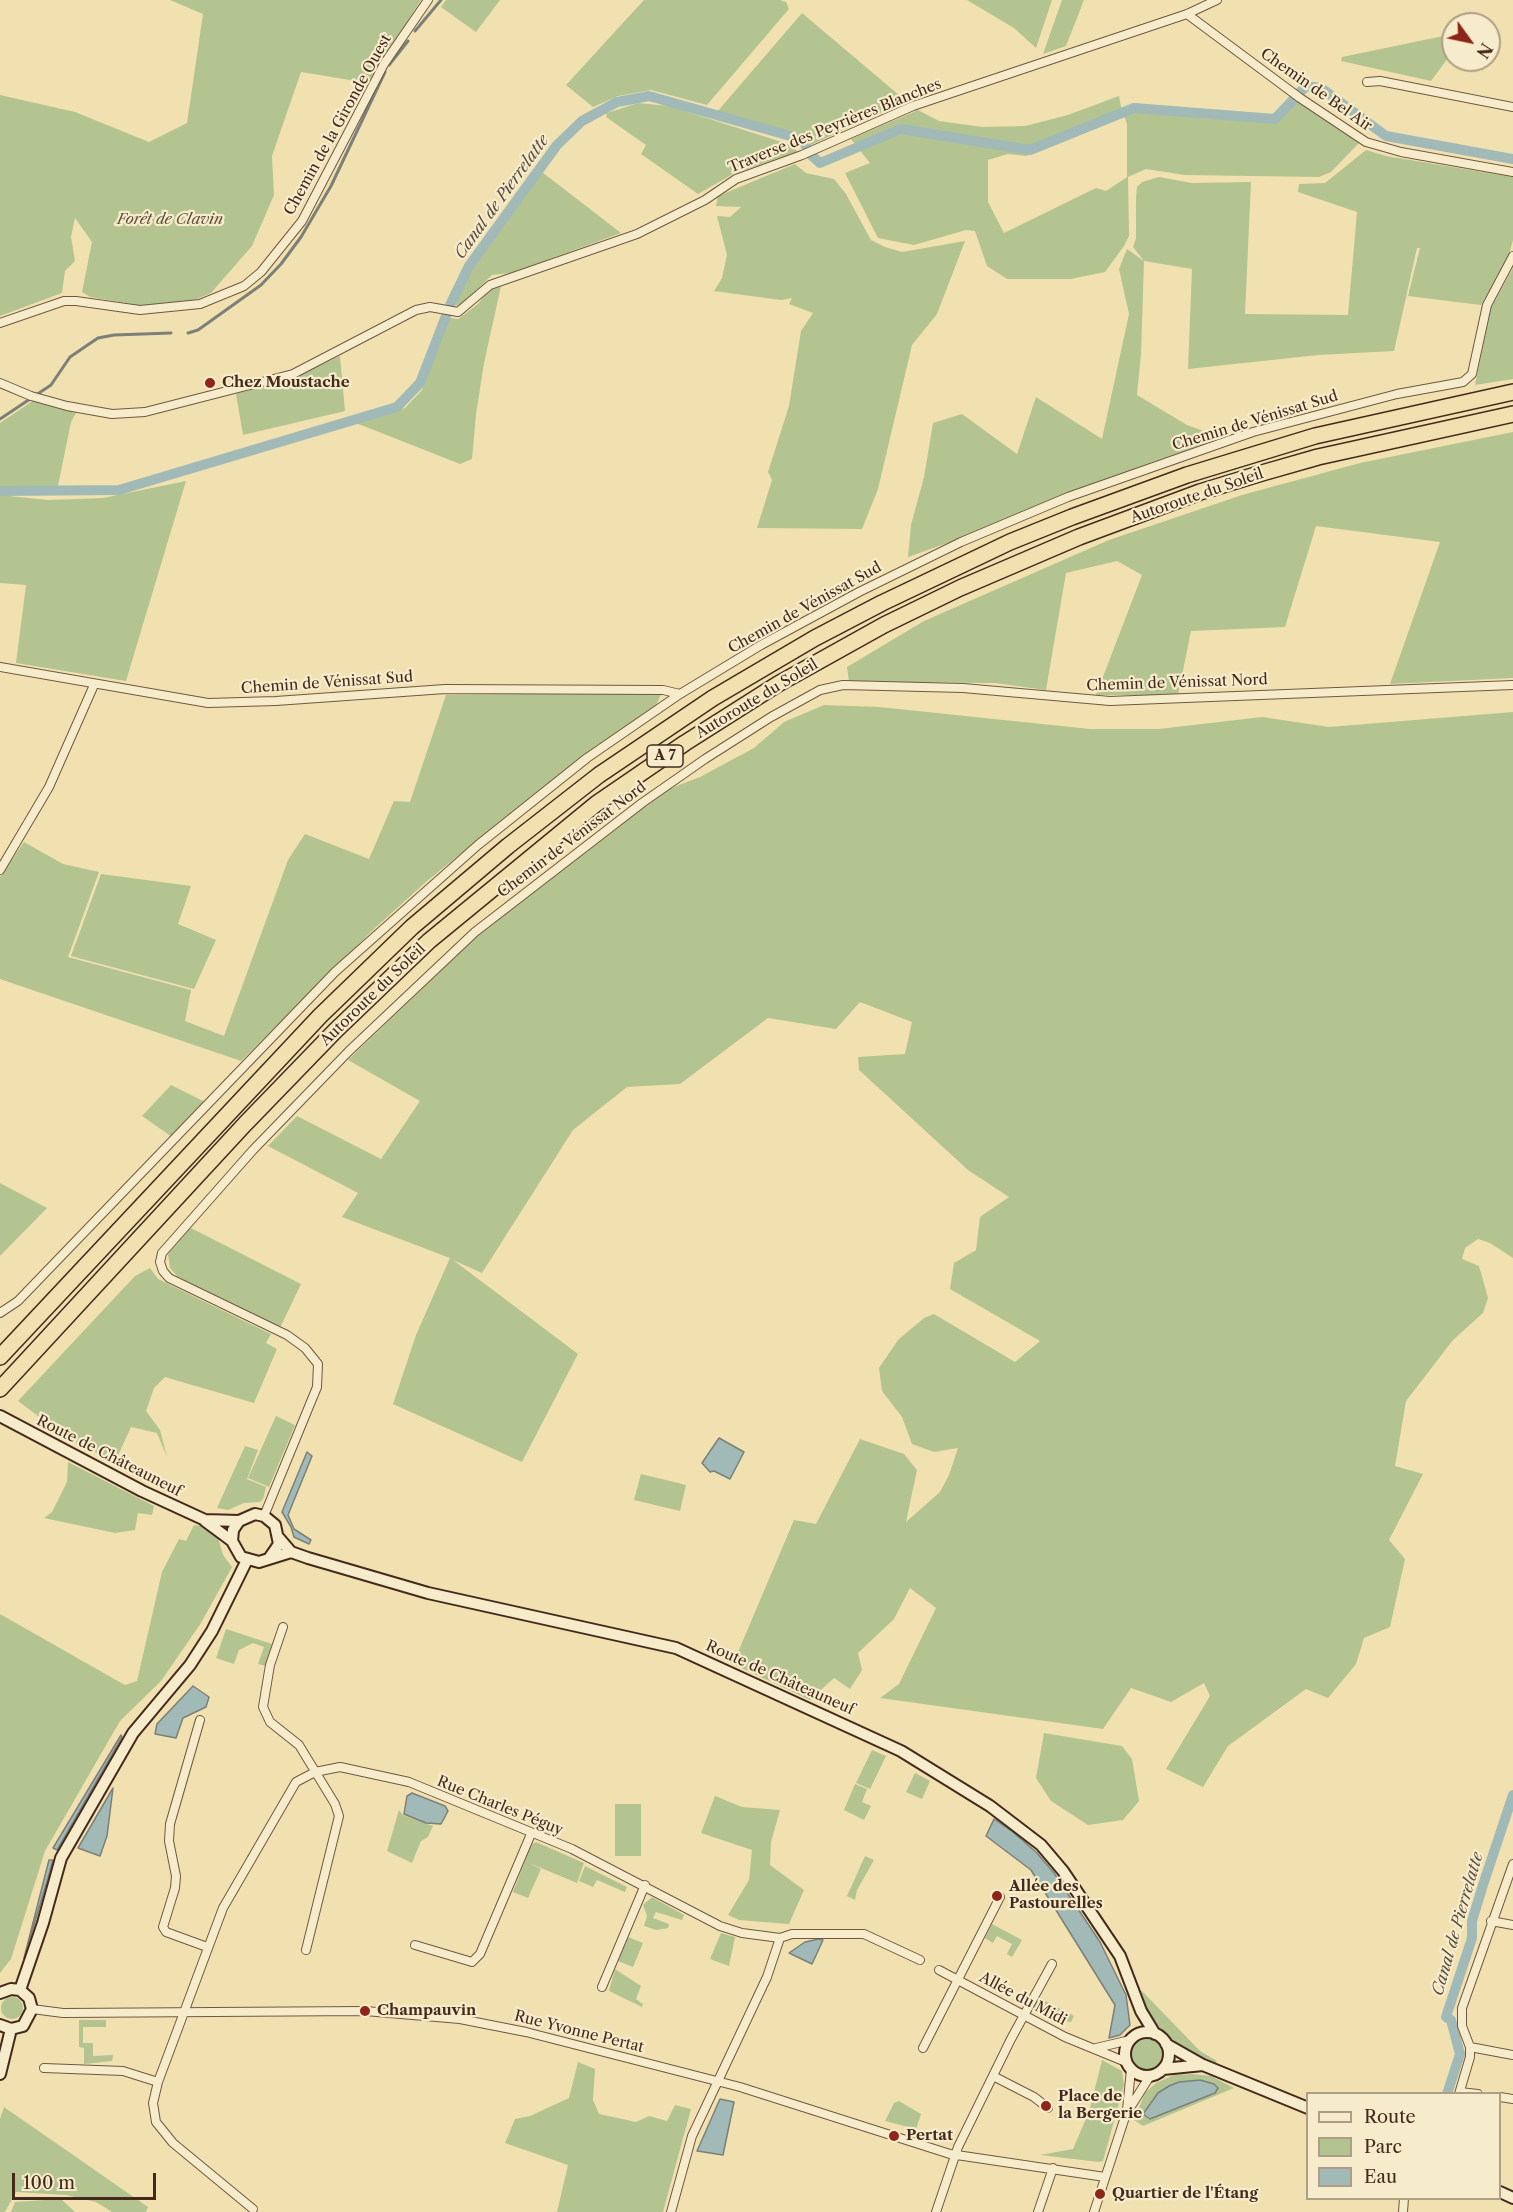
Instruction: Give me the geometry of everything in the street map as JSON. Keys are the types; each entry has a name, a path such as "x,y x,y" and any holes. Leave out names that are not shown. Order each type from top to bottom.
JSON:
{"highway":[{"name":"Autoroute du Soleil","path":"0,1357 320,1016 412,927 508,846 599,775 713,698 815,638 882,603 1010,542 1072,517 1186,475 1315,436 1513,392"},
{"name":"Autoroute du Soleil","path":"0,1389 245,1124 335,1031 429,941 596,804 685,743 778,684 884,625 960,588 1079,537 1200,492 1318,457 1513,414"}],"main road":[{"name":"Route de Châteauneuf","path":"0,1416 142,1491 205,1521 232,1541 237,1553 247,1560"},
{"name":"Route de Châteauneuf","path":"205,1521 239,1521 255,1514 264,1516"},
{"path":"20,1990 44,1923 60,1858 133,1733 189,1665 212,1631 247,1560 259,1562 291,1552 279,1538 275,1525 264,1516"},
{"path":"232,1541 233,1530 239,1521"},
{"path":"270,1557 277,1548 279,1538"},
{"name":"Route de Châteauneuf","path":"291,1552 428,1593 676,1648 901,1751 972,1794 1041,1845 1064,1871 1120,1956 1141,2011 1155,2034"},
{"path":"0,1993 12,1989 20,1990 29,1998 32,2009 31,2015 23,2026 5,2027 0,2073"},
{"path":"1141,2011 1133,2038 1125,2049 1128,2066 1139,2075 1150,2076 1163,2069 1203,2065"},
{"path":"1133,2038 1155,2034 1166,2044 1203,2065 1306,2107"},
{"path":"1163,2069 1168,2060 1166,2044"}],"street":[{"name":"Chemin de la Gironde Ouest","path":"0,322 64,301 140,310 200,304 244,286 261,272 302,221 384,64 428,0"},
{"name":"Traverse des Peyrières Blanches","path":"0,383 67,406 112,414 145,412 293,374 416,310 439,307 458,312 490,285 637,234 705,200 736,179 802,155 912,106 1187,14 1217,0"},
{"name":"Chemin de Bel Air","path":"1187,14 1300,99 1366,142 1378,147 1513,172"},
{"path":"1367,82 1380,81 1513,107"},
{"name":"Chemin de Vénissat Sud","path":"0,667 208,703 276,701 445,689 663,690 680,694 761,645 859,592 961,542 1068,497 1253,432 1397,394 1463,382 1472,374 1488,305 1513,256"},
{"path":"0,870 49,787 94,685"},
{"name":"Chemin de Vénissat Nord","path":"264,1516 317,1387 318,1364 306,1347 287,1335 169,1278 160,1262 162,1252 253,1150 349,1051 475,932 642,803 705,759 820,690 843,685 963,688 1110,701 1513,686"},
{"path":"0,1313 18,1302 335,972 478,845 587,758 680,694"},
{"path":"283,1627 270,1665 263,1707 270,1722 299,1745 335,1804 339,1816 306,1950"},
{"path":"200,1720 170,1824 170,1841 176,1876 175,1888 163,1927 166,1932 207,1947"},
{"name":"Rue Charles Péguy","path":"253,2209 160,2130 153,2103 158,2082 223,1908 288,1793 297,1782 315,1772 340,1767 409,1782 572,1850 728,1929 780,1938 803,1933 864,1934 890,1944 920,1960"},
{"path":"415,1945 472,1962 480,1954 531,1834"},
{"path":"1459,2092 1470,2057 1470,2047 1462,2026 1461,2008 1513,1864"},
{"path":"602,1987 645,1885"},
{"path":"923,2048 1000,1898"},
{"path":"1491,1921 1513,1925"},
{"path":"671,2212 692,2136 769,1972 780,1938"},
{"path":"936,2212 954,2155 1024,2014 1052,1964"},
{"name":"Allée du Midi","path":"939,1970 1070,2039 1095,2048 1128,2066"},
{"name":"Rue Yvonne Pertat","path":"32,2009 63,2013 365,2011 460,2019 533,2033 718,2081 954,2155 1105,2177"},
{"path":"1095,2048 1133,2038"},
{"path":"1470,2047 1513,2055"},
{"path":"1126,2114 1128,2066"},
{"path":"44,2068 123,2071 158,2082"},
{"path":"993,2076 1034,2097 1048,2108"},
{"path":"1095,2212 1126,2114 1150,2076"},
{"path":"1038,2212 1053,2168"}],"green space":[{"name":"Forêt de Clavin","path":"170,0 421,0 368,83 301,72 272,156 274,195 252,246 211,293 187,303 144,306 90,297 82,292 92,242 75,218 71,237 75,261 65,271 62,293 0,316 0,95 75,112 149,142 187,123 203,14"},
{"path":"446,0 500,0 476,32 441,7"},
{"path":"644,0 780,0 786,2 789,9 707,105 651,90 618,96 593,107 566,85"},
{"path":"967,0 1052,0 1036,48 1014,28"},
{"path":"1062,0 1084,0 1066,46 1043,54"},
{"path":"802,13 906,101 811,145 803,138 717,112"},
{"path":"1441,36 1441,67 1431,81 1341,61 1342,57"},
{"path":"1119,96 1123,117 1026,156 1008,154 988,160 988,202 1004,233 1096,188 1106,191 1127,177 1127,124 1124,115 1133,112 1276,123 1298,100 1360,142 1331,172 1319,177 1185,175 1146,169 1128,177 1129,236 1124,246 1105,272 1071,279 1007,279 987,266 975,231 966,230 914,245 878,238 845,173 870,163 851,139 918,110 939,121 983,127 1025,126 1068,115"},
{"path":"638,103 669,106 794,146 797,152 733,174 698,194 641,154 646,145 606,117 607,113"},
{"path":"1366,150 1386,156 1513,177 1513,240 1508,259 1481,305 1408,296 1420,248 1417,248 1394,351 1318,355 1188,369 1192,269 1144,261 1133,247 1136,238 1137,187 1142,182 1159,177 1192,183 1251,182 1245,314 1348,315 1357,212 1298,192 1299,184 1325,183"},
{"path":"795,164 806,173 834,179 846,194 871,240 885,247 902,252 965,241 937,314 912,345 878,489 862,529 757,528 772,480 768,472 789,406 801,331 813,313 789,304 792,298 781,300 714,291 722,278 727,255 717,216 730,217 741,207 716,206 718,196"},
{"path":"542,172 621,233 511,273 492,275 459,307 454,303 476,261"},
{"path":"1127,249 1144,261 1141,354 1137,395 1187,425 1223,438 1152,462 976,533 908,557 911,525 924,477 933,423 962,414 1017,454 1036,397 1102,439 1129,314 1119,269"},
{"path":"1513,268 1513,379 1475,385 1491,308"},
{"path":"501,286 484,363 472,459 460,464 356,423 405,408 422,390 449,318 458,319 478,304 488,291"},
{"path":"340,356 345,411 243,435 236,394 292,378"},
{"path":"34,400 76,413 71,422 58,486 0,489 0,423"},
{"path":"1513,432 1513,678 1390,684 1440,542 1316,526 1285,627 1191,631 1178,695 1096,695 1142,575 1117,561 1066,573 1046,690 995,683 849,682 847,667 924,621 1109,540 1242,495 1360,463"},
{"path":"186,481 126,681 16,663 26,585 0,583 0,495 48,500 103,498"},
{"path":"662,692 654,710 552,780 427,881 374,929 241,1061 0,979 0,877 24,842 63,864 99,872 68,957 191,990 185,1021 224,1036 288,860 305,834 369,859 394,801 410,802 446,695"},
{"path":"824,705 879,707 1090,729 1159,729 1262,717 1329,727 1513,712 1513,1258 1490,1243 1478,1239 1465,1248 1462,1259 1479,1266 1488,1298 1483,1313 1453,1340 1406,1401 1395,1466 1423,1474 1389,1540 1405,1559 1390,1627 1364,1638 1356,1664 1328,1698 1306,1689 1228,1746 1203,1787 1166,1769 1210,1696 1204,1683 1171,1702 1131,1688 1103,1729 880,1698 899,1684 936,1608 910,1588 894,1619 858,1653 862,1670 850,1689 834,1678 810,1700 733,1664 794,1520 816,1524 860,1439 904,1454 917,1470 906,1522 940,1492 949,1475 958,1448 934,1452 912,1444 902,1417 882,1391 879,1368 898,1340 924,1318 934,1314 1015,1362 1040,1341 950,1289 954,1263 976,1250 980,1217 1009,1197 968,1170 859,1070 858,1057 905,1054 912,1022 860,1002 836,1029 768,1018 680,1084 627,1087 573,1130 482,1273 453,1260 578,1354 522,1462 393,1404 416,1335 450,1258 342,1217 358,1193 268,1146 297,1116 381,1159 420,1101 348,1060 478,935 589,846 671,788 700,777 754,748 784,722"},
{"path":"101,874 191,886 178,924 216,940 194,989 71,956"},
{"path":"171,1085 205,1102 172,1137 142,1116"},
{"path":"0,1183 47,1208 0,1256"},
{"path":"189,1227 301,1284 280,1328 178,1277 170,1268 168,1254"},
{"path":"150,1268 158,1279 271,1334 266,1343 277,1349 254,1403 165,1377 154,1388 146,1411 160,1430 167,1457 157,1433 131,1427 115,1462 70,1440 18,1401 135,1276"},
{"path":"276,1416 295,1425 269,1487 248,1478"},
{"path":"245,1446 258,1450 247,1479 266,1487 263,1499 260,1502 244,1503 228,1510 217,1508"},
{"path":"68,1462 154,1506 152,1515 138,1513 135,1530 115,1533 44,1518 52,1512 67,1482"},
{"path":"641,1474 686,1485 680,1511 634,1500"},
{"path":"194,1525 201,1526 218,1538 223,1555 232,1567 201,1623 161,1681 120,1721 45,1851 11,1959 0,1973 0,1614 125,1685 137,1681 162,1572 179,1539 186,1541"},
{"path":"226,1629 272,1644 266,1666 258,1664 264,1647 253,1643 239,1650 234,1664 216,1658"},
{"path":"1044,1733 1122,1746 1132,1759 1139,1801 1123,1820 1088,1825 1051,1801 1036,1778"},
{"path":"872,1750 886,1756 870,1789 856,1783"},
{"path":"915,1773 930,1781 922,1799 906,1792"},
{"path":"855,1784 867,1789 862,1802 871,1806 864,1820 844,1810"},
{"path":"715,1796 742,1807 780,1810 771,1842 770,1865 804,1890 789,1924 739,1920 728,1915 749,1880 752,1850 701,1833"},
{"path":"615,1804 641,1804 641,1856 615,1856"},
{"path":"399,1810 403,1815 433,1826 428,1837 421,1841 412,1863 387,1851"},
{"path":"536,1842 584,1863 577,1883 529,1863 541,1869 528,1898 513,1892 531,1845"},
{"path":"865,1856 874,1860 857,1890 855,1900 847,1896"},
{"path":"585,1866 627,1887 625,1892 597,1880 593,1887 579,1881"},
{"path":"652,1897 684,1915 682,1920 656,1912 653,1918 669,1924 668,1928 656,1930 644,1926 647,1916 643,1905"},
{"path":"992,1924 1022,1940 1012,1957 1007,1954 1012,1944 997,1936 993,1943 985,1938"},
{"path":"721,1933 735,1937 729,1966 710,1959"},
{"path":"628,1937 643,1943 633,1967 618,1961"},
{"path":"615,1969 641,1986 636,1999 643,2004 642,2007 609,1991"},
{"path":"1141,1990 1200,2051 1217,2061 1215,2064 1175,2047 1146,2010"},
{"path":"12,1997 20,2000 23,2008 20,2016 12,2019 4,2016 1,2008 4,2000"},
{"path":"1038,1997 1074,2016 1071,2022 1053,2020 1032,2010"},
{"path":"79,2020 106,2020 106,2027 83,2027 83,2043 93,2043 93,2056 113,2055 112,2061 84,2064 84,2048 79,2047"},
{"path":"1147,2038 1158,2043 1163,2054 1158,2065 1147,2070 1136,2065 1131,2054 1136,2043"},
{"path":"1102,2060 1122,2071 1124,2085 1103,2161 1040,2155 1073,2149 1089,2112"},
{"path":"578,2062 595,2069 593,2100 599,2114 636,2122 649,2116 667,2121 675,2105 691,2109 663,2212 557,2212 568,2165 505,2143 515,2119 530,2116 569,2098"},
{"path":"1174,2075 1211,2076 1234,2088 1143,2126 1134,2120 1145,2093 1156,2083"},
{"path":"899,2101 921,2114 916,2129 885,2121 894,2103"},
{"path":"4,2107 148,2207 146,2212 112,2212 96,2202 66,2195 16,2192 5,2212 0,2212 0,2119"},
{"path":"61,2199 75,2212 11,2212 15,2202"}],"water":[{"path":"719,1438 744,1452 730,1479 714,1471 710,1472 702,1463"},
{"path":"307,1452 312,1456 288,1515 294,1529 311,1540 309,1544 294,1537 282,1512"},
{"path":"193,1686 209,1697 206,1707 183,1718 176,1738 155,1734 157,1724"},
{"path":"121,1735 122,1737 57,1850 53,1848"},
{"path":"113,1788 107,1836 100,1856 78,1848"},
{"path":"412,1793 445,1806 448,1811 441,1824 426,1823 404,1814 407,1796"},
{"path":"994,1819 1037,1853 1054,1873 1100,1942 1126,1995 1130,2025 1120,2035 1109,2038 1115,2005 1031,1870 986,1836"},
{"path":"49,1860 53,1860 24,1958"},
{"path":"823,1940 812,1964 789,1953 805,1942"},
{"path":"1200,2080 1214,2084 1218,2088 1215,2093 1150,2119 1143,2114 1158,2093 1169,2086 1179,2082"},
{"path":"720,2099 734,2102 723,2155 697,2151"}],"waterway":[{"path":"415,31 441,0"},
{"path":"389,65 408,41"},
{"path":"188,333 198,330 261,285 281,264 301,237 331,186 385,72"},
{"name":"Canal de Pierrelatte","path":"0,491 119,490 397,407 420,383 451,303 469,266 557,145 582,121 617,102 649,96 794,137 804,143 811,155 820,163 901,129 1030,150 1134,108 1275,119 1306,86 1321,88 1386,136 1513,159"},
{"path":"36,395 51,385 70,357 98,338 114,335 171,333"},
{"path":"0,419 30,399"},
{"name":"Canal de Pierrelatte","path":"1448,2092 1460,2054 1451,2020 1446,2017 1472,1938 1472,1921 1513,1795"}],"place":[{"name":"Chez Moustache","path":"210,383"},
{"name":"Allée des Pastourelles","path":"997,1896"},
{"name":"Champauvin","path":"365,2011"},
{"name":"Place de la Bergerie","path":"1046,2106"},
{"name":"Pertat","path":"894,2136"},
{"name":"Quartier de l'Étang","path":"1100,2194"}]}
